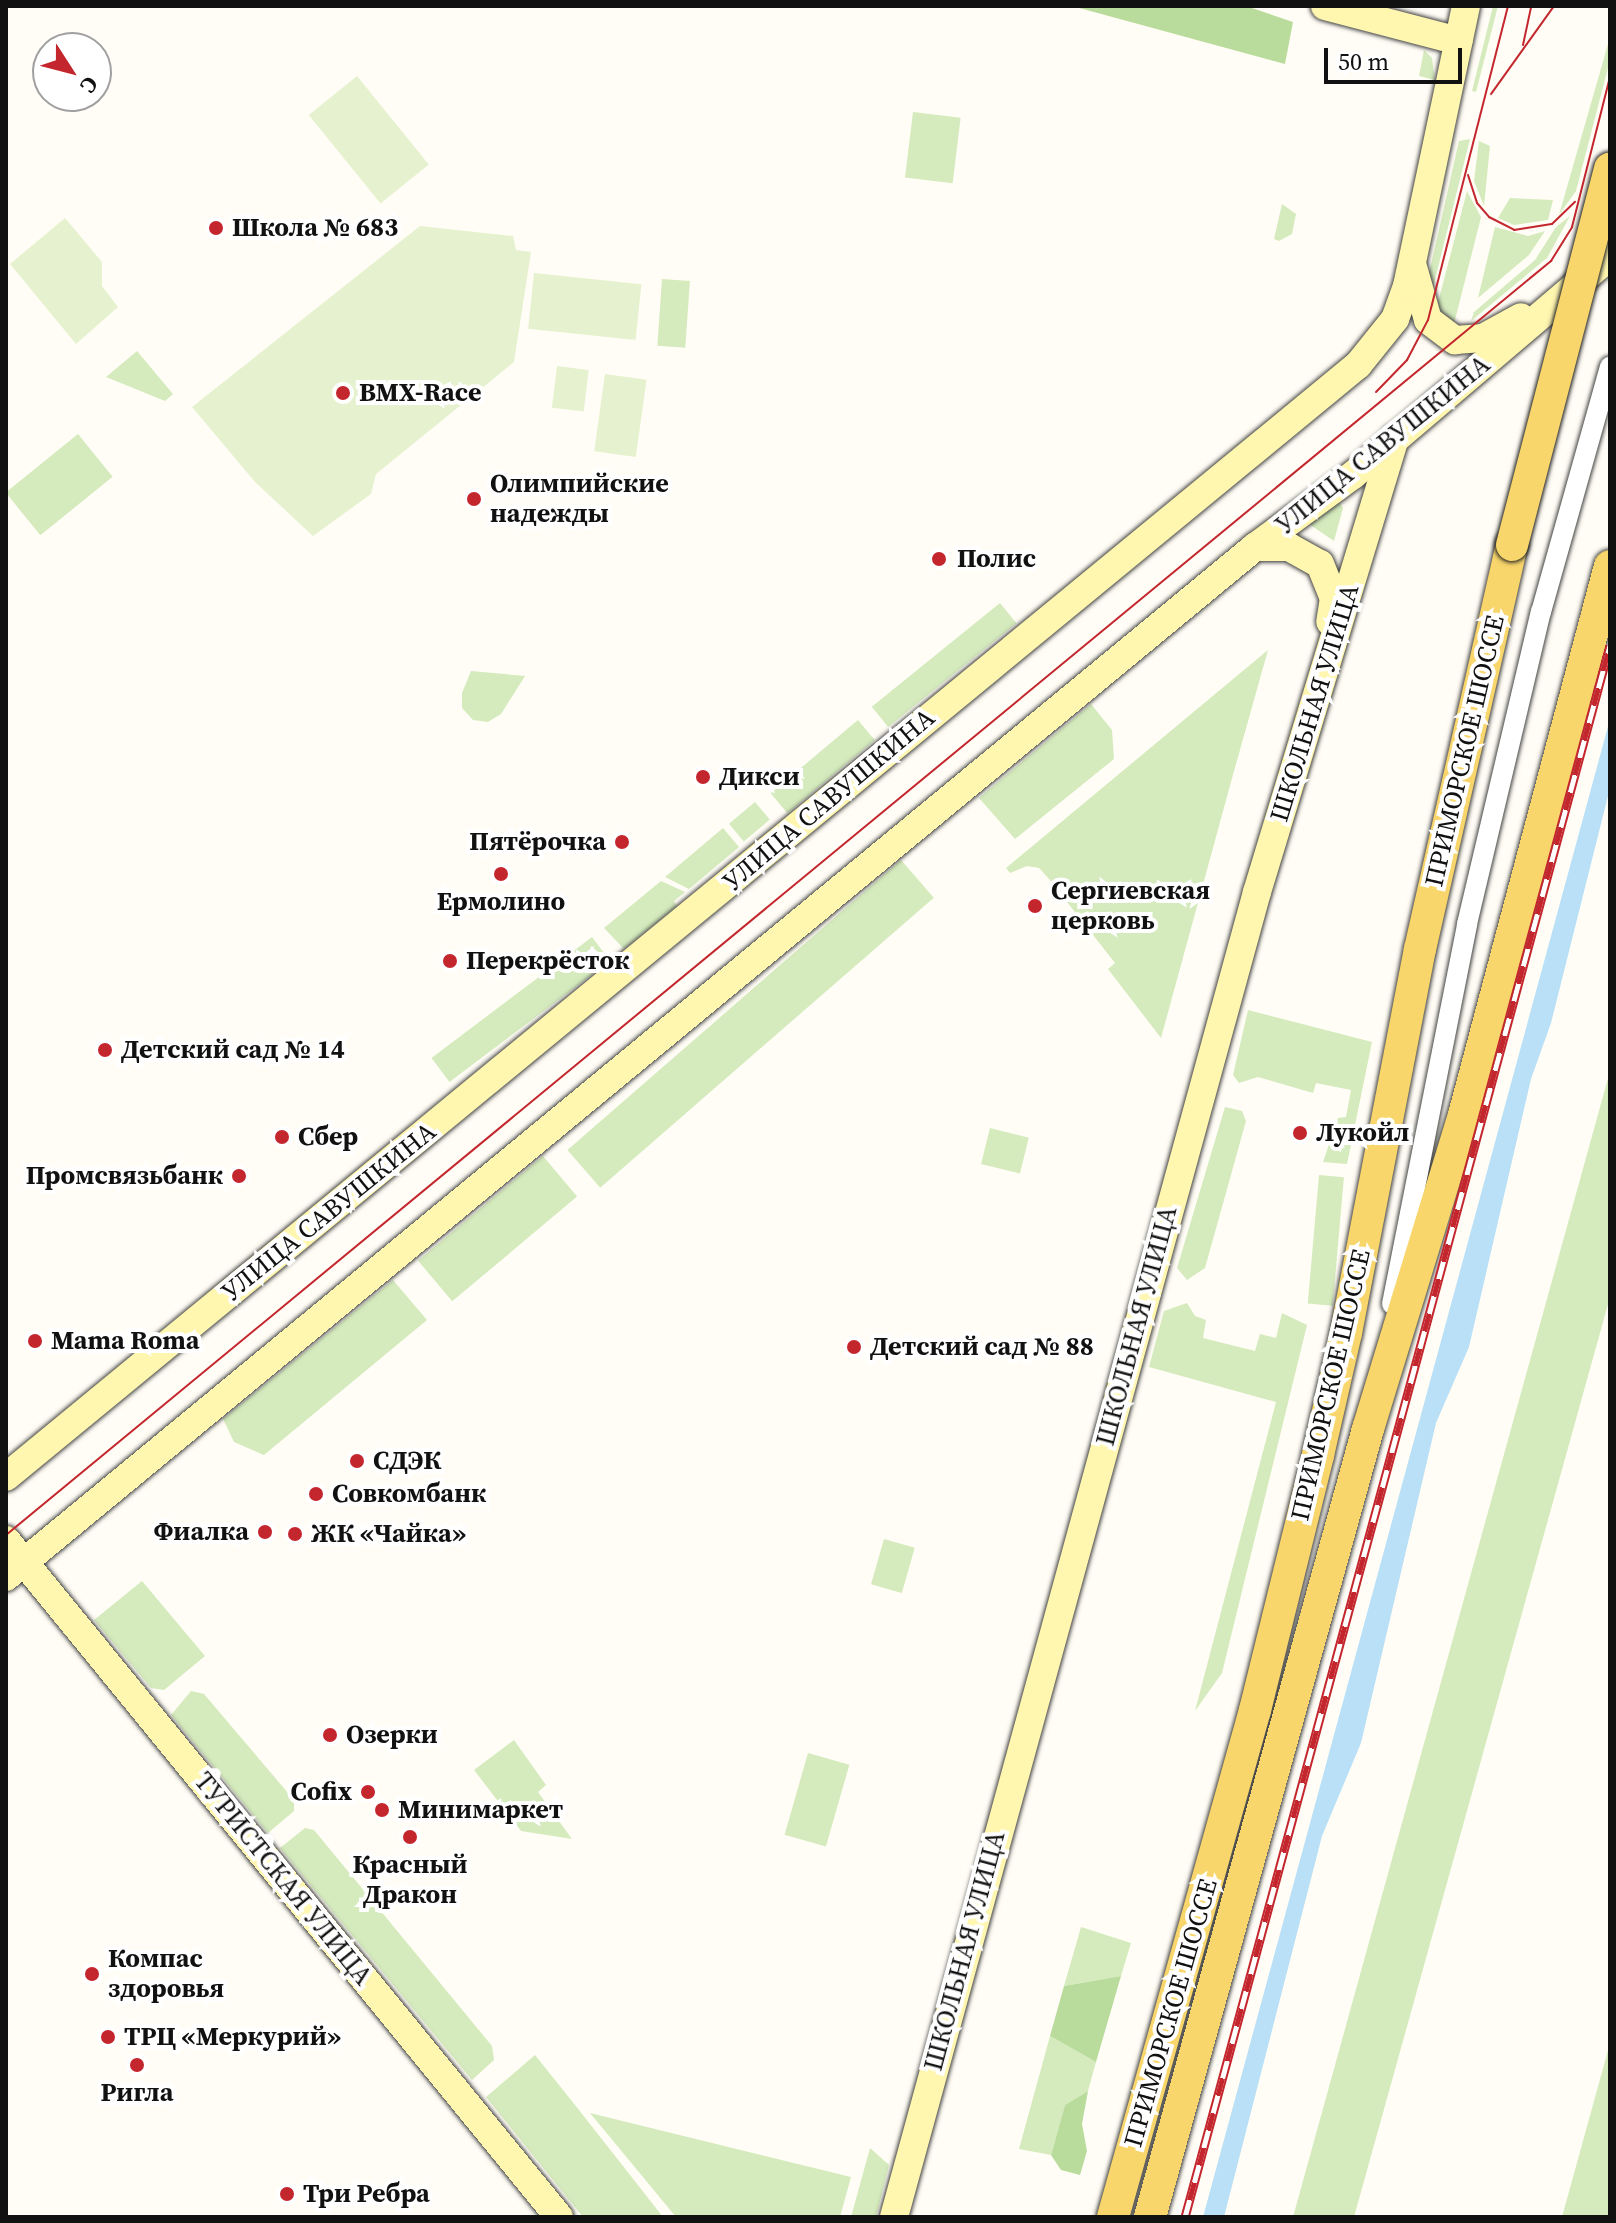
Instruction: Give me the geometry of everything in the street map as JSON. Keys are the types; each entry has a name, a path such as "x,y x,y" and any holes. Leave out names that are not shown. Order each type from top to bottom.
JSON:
{"main road":[{"path":"1325,6 1458,41"},
{"name":"УЛИЦА САВУШКИНА","path":"6,1477 1358,365 1395,319 1413,262 1466,6"},
{"name":"ПРИМОРСКОЕ ШОССЕ","path":"1113,2217 1255,1710 1318,1455 1420,949 1512,545 1610,169"},
{"name":"УЛИЦА САВУШКИНА","path":"12,1560 1255,547 1395,439 1610,256"},
{"path":"1413,262 1428,320 1445,335 1467,342 1581,282"},
{"name":"ШКОЛЬНАЯ УЛИЦА","path":"894,2217 1325,658 1395,439"},
{"path":"1255,547 1289,547 1320,564 1334,598 1325,658"},
{"name":"ПРИМОРСКОЕ ШОССЕ","path":"1150,2217 1368,1429 1464,1115 1610,566"},
{"name":"ТУРИСТСКАЯ УЛИЦА","path":"12,1560 559,2217"}],"street":[{"path":"1368,1429 1467,924 1503,772 1610,366"}],"green space":[{"path":"1072,6 1246,6 1293,22 1285,64"},
{"path":"1493,6 1498,6 1476,92 1472,91"},
{"path":"1610,37 1610,60 1576,191 1559,215"},
{"path":"1424,50 1432,58 1435,80 1419,76"},
{"path":"357,76 429,165 381,204 309,115"},
{"path":"913,112 961,118 953,183 905,178"},
{"path":"1470,139 1429,304 1428,278 1459,141"},
{"path":"1479,141 1490,146 1484,206 1474,181"},
{"path":"1467,191 1481,217 1453,328 1435,314"},
{"path":"1510,198 1553,200 1548,220 1514,225 1498,218"},
{"path":"1282,204 1296,214 1292,234 1279,241 1274,239"},
{"path":"1570,216 1547,258 1471,321 1474,312 1535,260 1556,227"},
{"path":"65,218 102,262 102,286 118,307 76,344 10,264"},
{"name":"BMX-Race","path":"420,226 513,236 516,250 531,252 514,362 376,474 371,494 313,536 255,482 192,407"},
{"path":"1495,227 1528,236 1545,231 1529,255 1478,298"},
{"path":"534,273 641,284 636,340 528,329"},
{"path":"662,279 690,281 685,348 657,346"},
{"path":"137,351 173,394 165,401 106,377"},
{"path":"557,366 589,370 584,412 552,408"},
{"path":"605,374 647,380 636,457 594,451"},
{"path":"78,434 113,477 40,535 6,492"},
{"path":"1339,502 1343,508 1334,541 1309,524"},
{"path":"1000,603 1016,623 888,727 872,707"},
{"path":"1268,650 1161,1038 1108,969 1115,963 1039,868 1027,866 1010,873 1006,868"},
{"path":"471,671 525,676 501,714 488,722 473,720 462,708 462,693"},
{"path":"1091,704 1112,730 1114,759 1015,839 979,798"},
{"path":"858,720 875,740 787,813 771,793"},
{"path":"755,802 770,820 744,841 729,824"},
{"path":"723,828 739,847 689,889 665,877"},
{"path":"901,860 934,898 600,1188 567,1150"},
{"path":"661,881 685,892 674,901 677,906 624,949 604,928"},
{"path":"592,937 610,961 450,1082 431,1058"},
{"path":"1248,1010 1372,1042 1347,1164 1323,1162 1338,1118 1346,1117 1351,1090 1316,1083 1313,1093 1258,1077 1239,1083 1233,1075"},
{"path":"1610,1071 1610,1297 1354,2217 1293,2217"},
{"path":"1225,1107 1242,1111 1246,1121 1205,1268 1187,1280 1177,1268"},
{"path":"990,1128 1029,1138 1020,1174 981,1164"},
{"path":"543,1156 577,1197 452,1301 418,1261"},
{"path":"1319,1175 1344,1177 1333,1306 1308,1304"},
{"path":"393,1280 427,1320 264,1455 234,1442 223,1419"},
{"path":"1187,1303 1195,1316 1206,1320 1203,1338 1255,1351 1260,1334 1276,1338 1282,1313 1307,1325 1222,1673 1195,1711 1276,1402 1149,1367 1164,1311"},
{"path":"884,1539 915,1548 902,1593 871,1584"},
{"path":"142,1581 205,1656 164,1690 151,1688 94,1620"},
{"path":"191,1691 204,1694 294,1800 294,1811 268,1833 171,1715"},
{"path":"514,1740 546,1785 538,1792 572,1839 521,1831 474,1770"},
{"path":"808,1753 849,1765 826,1847 785,1835"},
{"path":"305,1828 314,1830 492,2046 494,2060 472,2080 280,1848"},
{"path":"1081,1927 1131,1943 1121,1976 1064,1986"},
{"path":"1121,1976 1096,2062 1050,2036 1064,1986"},
{"path":"1050,2036 1096,2062 1088,2091 1065,2105 1051,2155 1019,2149"},
{"path":"1610,2043 1610,2217 1562,2217"},
{"path":"535,2055 663,2217 583,2217 486,2097"},
{"path":"1088,2091 1082,2124 1087,2151 1080,2175 1061,2170 1051,2155 1065,2105"},
{"path":"590,2113 851,2177 840,2217 676,2217"},
{"path":"870,2148 889,2165 876,2217 851,2217"}],"water":[{"path":"1610,719 1610,788 1551,1023 1531,1079 1469,1347 1436,1423 1361,1743 1322,1836 1224,2217 1203,2217"}],"tram line":[{"path":"1376,392 1407,360 1428,320 1508,6"},
{"path":"1523,45 1531,6"},
{"path":"1491,94 1554,6"},
{"path":"6,1535 1551,261 1572,227 1610,77"},
{"path":"1468,175 1477,203 1489,217 1514,230 1552,224 1575,202"}],"railway":[{"path":"1185,2217 1610,645"}],"place":[{"name":"Школа № 683","path":"216,228"},
{"name":"BMX-Race","path":"343,393"},
{"name":"Олимпийские надежды","path":"474,499"},
{"name":"Полис","path":"939,559"},
{"name":"Дикси","path":"703,777"},
{"name":"Пятёрочка","path":"622,842"},
{"name":"Ермолино","path":"501,874"},
{"name":"Сергиевская церковь","path":"1035,906"},
{"name":"Перекрёсток","path":"450,961"},
{"name":"Детский сад № 14","path":"105,1050"},
{"name":"Лукойл","path":"1300,1133"},
{"name":"Сбер","path":"282,1137"},
{"name":"Промсвязьбанк","path":"239,1176"},
{"name":"Mama Roma","path":"35,1341"},
{"name":"Детский сад № 88","path":"854,1347"},
{"name":"СДЭК","path":"357,1461"},
{"name":"Совкомбанк","path":"316,1494"},
{"name":"Фиалка","path":"265,1532"},
{"name":"ЖК «Чайка»","path":"295,1534"},
{"name":"Озерки","path":"330,1735"},
{"name":"Cofix","path":"368,1792"},
{"name":"Минимаркет","path":"382,1810"},
{"name":"Красный Дракон","path":"410,1837"},
{"name":"Компас здоровья","path":"92,1974"},
{"name":"ТРЦ «Меркурий»","path":"108,2037"},
{"name":"Ригла","path":"137,2065"},
{"name":"Три Ребра","path":"287,2194"}]}
